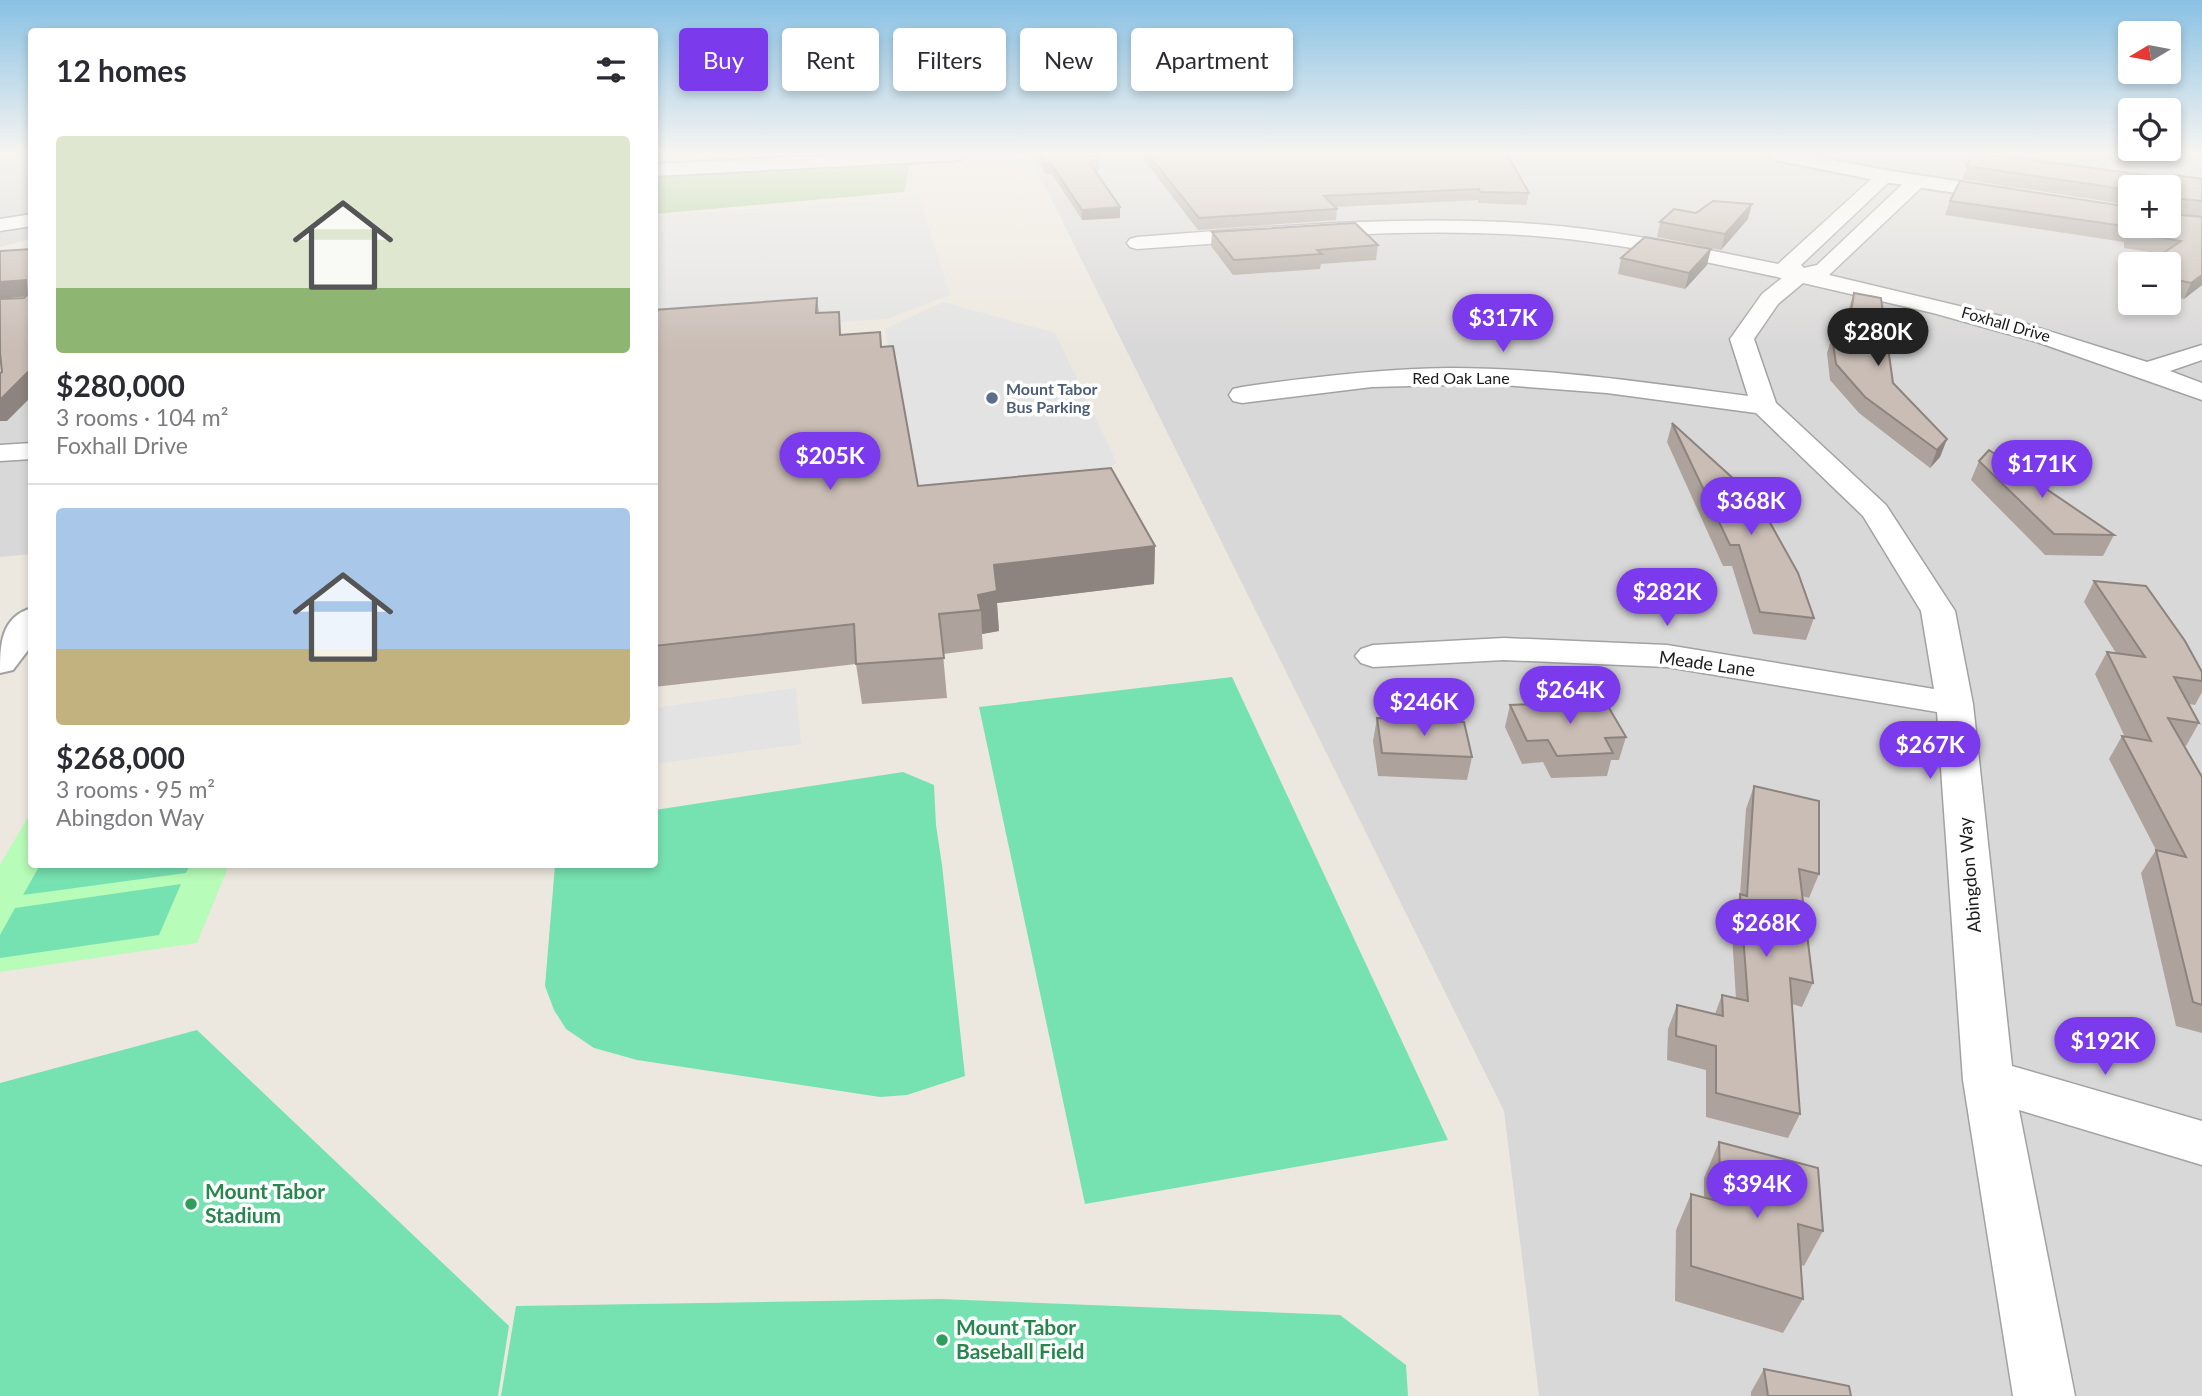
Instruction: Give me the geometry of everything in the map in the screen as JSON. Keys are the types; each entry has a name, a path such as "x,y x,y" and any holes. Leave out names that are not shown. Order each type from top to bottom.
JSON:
{"street":[{"path":"1800,275 1788,265 1838,219"},
{"name":"Abingdon Way","path":"1877,219 1824,270 1800,275 1770,299 1742,339 1764,406 1875,511 1938,611 1955,705 1988,1080 2044,1396"},
{"path":"0,225 28,221"},
{"name":"Foxhall Drive","path":"1137,243 1404,226 1503,228 1592,236 1800,275 1953,309 2049,336 2202,392"},
{"path":"2148,370 2202,352"},
{"name":"Red Oak Lane","path":"1242,395 1334,382 1449,376 1571,380 1764,406"},
{"path":"0,453 28,451"},
{"path":"0,662 28,624"},
{"name":"Meade Lane","path":"1373,656 1504,649 1667,656 1955,705"},
{"path":"1988,1080 2202,1143"}],"shaded area":[{"path":"0,219 28,219 28,240 0,247"},
{"path":"658,219 926,219 950,295 887,319 658,335"},
{"path":"1061,219 2106,219 2118,223 2118,238 2181,238 2181,224 2202,220 2202,1396 1539,1396 1504,1111"},
{"name":"Mount Tabor Bus Parking","path":"943,302 1055,333 1117,463 1049,499 969,508 915,484 885,329"},
{"path":"28,359 28,554 0,557 0,360"},
{"path":"796,688 801,744 658,764 658,708"}],"green space":[{"path":"1232,677 1448,1140 1085,1204 979,707"},
{"path":"903,772 934,785 936,825 965,1076 907,1095 880,1097 637,1060 594,1048 566,1029 554,1010 545,986 555,868 658,868 658,810"},
{"path":"28,817 28,868 228,868 197,943 0,972 0,865"},
{"path":"38,868 188,868 186,873 23,895"},
{"path":"181,884 159,935 0,958 0,935 15,908"},
{"name":"Mount Tabor Stadium","path":"197,1030 509,1326 498,1396 0,1396 0,1083"},
{"name":"Mount Tabor Baseball Field","path":"940,1299 1340,1315 1406,1365 1408,1396 501,1396 516,1306"}],"building":[{"path":"1663,219 1738,219 1725,234 1660,222"},
{"path":"2076,219 2118,219 2118,225"},
{"path":"2181,219 2202,219 2202,275 2191,283 2181,281 2181,252 2165,252 2181,241 2162,238 2181,238"},
{"path":"1355,223 1378,245 1317,250 1322,254 1234,260 1212,232"},
{"path":"1645,237 1711,249 1689,273 1621,258"},
{"path":"28,249 28,372 0,400 0,299 24,298 27,295 26,280 0,282 0,251"},
{"path":"1854,293 1881,298 1893,383 1947,439 1937,450 1865,397 1836,364 1832,337 1847,338"},
{"path":"817,298 816,313 839,312 840,335 880,332 881,347 893,346 918,486 1111,468 1155,546 994,565 997,591 978,595 981,610 939,614 944,658 856,664 854,624 658,646 658,310"},
{"path":"1672,423 1758,501 1798,573 1814,618 1760,612 1739,545 1730,545"},
{"path":"1989,450 2114,535 2054,534 1979,461"},
{"path":"2094,581 2146,586 2185,641 2202,672 2202,681 2174,677 2199,723 2168,718 2202,777 2202,1005 2193,1002 2156,850 2186,857 2122,736 2151,741 2107,652 2145,657"},
{"path":"1605,701 1626,737 1605,738 1613,753 1557,756 1548,740 1527,741 1510,705"},
{"path":"1377,718 1464,722 1472,757 1382,753"},
{"path":"1754,786 1819,801 1819,874 1799,869 1813,983 1790,978 1800,1114 1716,1093 1716,1046 1676,1036 1677,1005 1723,1016 1722,995 1748,1001 1740,894 1747,896"},
{"path":"1719,1142 1818,1168 1823,1231 1798,1224 1803,1299 1691,1266 1691,1194 1721,1202"},
{"path":"1764,1369 1849,1386 1851,1396 1768,1396"}],"place":[{"name":"Mount Tabor Bus Parking","path":"992,398"},
{"name":"Mount Tabor Stadium","path":"191,1204"},
{"name":"Mount Tabor Baseball Field","path":"942,1340"}]}
